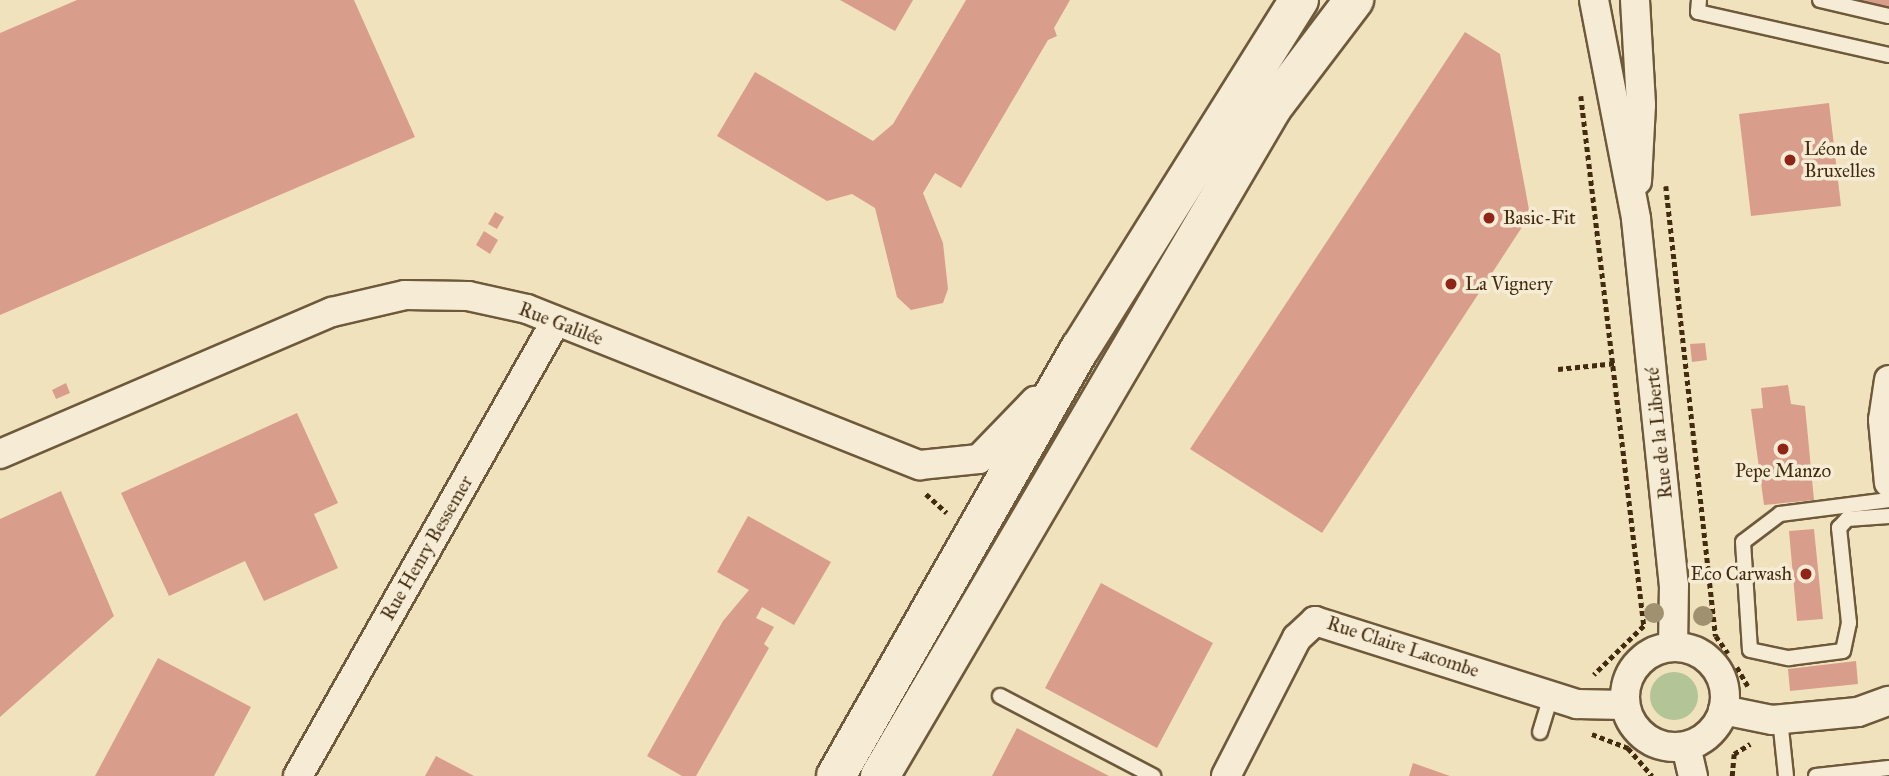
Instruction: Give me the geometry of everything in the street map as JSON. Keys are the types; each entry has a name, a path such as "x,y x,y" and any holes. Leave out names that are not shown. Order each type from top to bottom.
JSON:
{"street":[{"path":"836,776 1080,349 1299,0"},
{"path":"880,776 1272,107 1354,0"},
{"name":"Rue de la Liberté","path":"1594,0 1636,219 1674,585 1673,647"},
{"name":"Rue de la Liberté","path":"1635,0 1642,105 1636,219"},
{"name":"Rue Galilée","path":"0,454 368,301 468,296 556,321 868,449 936,467 966,465 988,454 1080,349"},
{"name":"Rue Henry Bessemer","path":"298,776 556,321"},
{"path":"1889,380 1883,420 1889,483"},
{"name":"Rue Claire Lacombe","path":"1226,776 1297,638 1315,621 1564,699 1625,705"},
{"path":"1736,714 1714,667 1696,652 1673,647 1639,662 1627,682 1625,705 1644,736 1685,746 1706,736 1736,714 1780,719 1858,712 1889,701"},
{"path":"1685,746 1693,776"}],"lane":[{"path":"1699,0 1698,12 1889,55"},
{"path":"1820,0 1889,16"},
{"path":"1889,500 1780,514 1743,542 1750,650 1789,658 1843,650 1849,623 1839,528 1847,519 1889,516"},
{"path":"1000,696 1153,776"},
{"path":"1539,732 1564,699"},
{"path":"1780,719 1786,776"},
{"path":"1816,776 1889,768"}],"path":[{"path":"1578,81 1615,363 1644,626 1610,664 1584,680 1564,699 1570,725 1629,748 1652,776"},
{"path":"1664,175 1716,636 1748,684 1736,714 1750,747 1734,754 1732,776"},
{"path":"1558,369 1615,363"}],"green space":[{"path":"1674,672 1691,679 1698,696 1691,713 1674,720 1657,713 1650,696 1657,679"}],"building":[{"path":"77,0 354,0 415,137 0,315 0,33"},
{"path":"840,0 913,0 895,31"},
{"path":"966,0 1070,0 1054,28 1057,36 1048,40 961,188 935,173 923,193 943,243 948,289 943,303 911,310 897,297 875,208 852,194 827,201 717,136 755,72 873,141 893,124"},
{"path":"1862,0 1889,0 1889,7 1862,1"},
{"path":"1465,32 1500,54 1530,215 1322,533 1190,449"},
{"name":"Léon de Bruxelles","path":"1829,103 1841,206 1751,216 1739,114"},
{"path":"495,212 504,217 497,229 488,224"},
{"path":"484,231 498,240 490,254 476,245"},
{"path":"1705,343 1707,360 1692,362 1690,344"},
{"path":"66,383 70,393 56,399 52,390"},
{"name":"Pepe Manzo","path":"1788,385 1791,404 1805,406 1814,500 1764,505 1751,409 1763,408 1761,388"},
{"path":"297,413 338,503 314,514 338,568 264,601 245,561 169,596 121,493"},
{"path":"61,491 114,616 0,717 0,519"},
{"path":"748,516 831,562 794,625 762,607 756,618 774,627 764,644 769,648 696,776 682,776 647,756 723,621 749,590 717,572"},
{"name":"Eco Carwash","path":"1814,529 1823,619 1797,621 1789,531"},
{"path":"1101,583 1213,643 1157,748 1045,688"},
{"path":"158,658 251,707 214,776 95,776"},
{"path":"1856,661 1858,684 1790,691 1788,669"},
{"path":"1017,728 1057,749 1109,776 992,776"},
{"path":"436,756 474,776 425,776"},
{"path":"1413,763 1450,776 1409,776"}],"place":[{"name":"Léon de Bruxelles","path":"1790,160"},
{"name":"Basic-Fit","path":"1489,218"},
{"name":"La Vignery","path":"1451,284"},
{"name":"Pepe Manzo","path":"1783,449"},
{"name":"Eco Carwash","path":"1806,574"}]}
